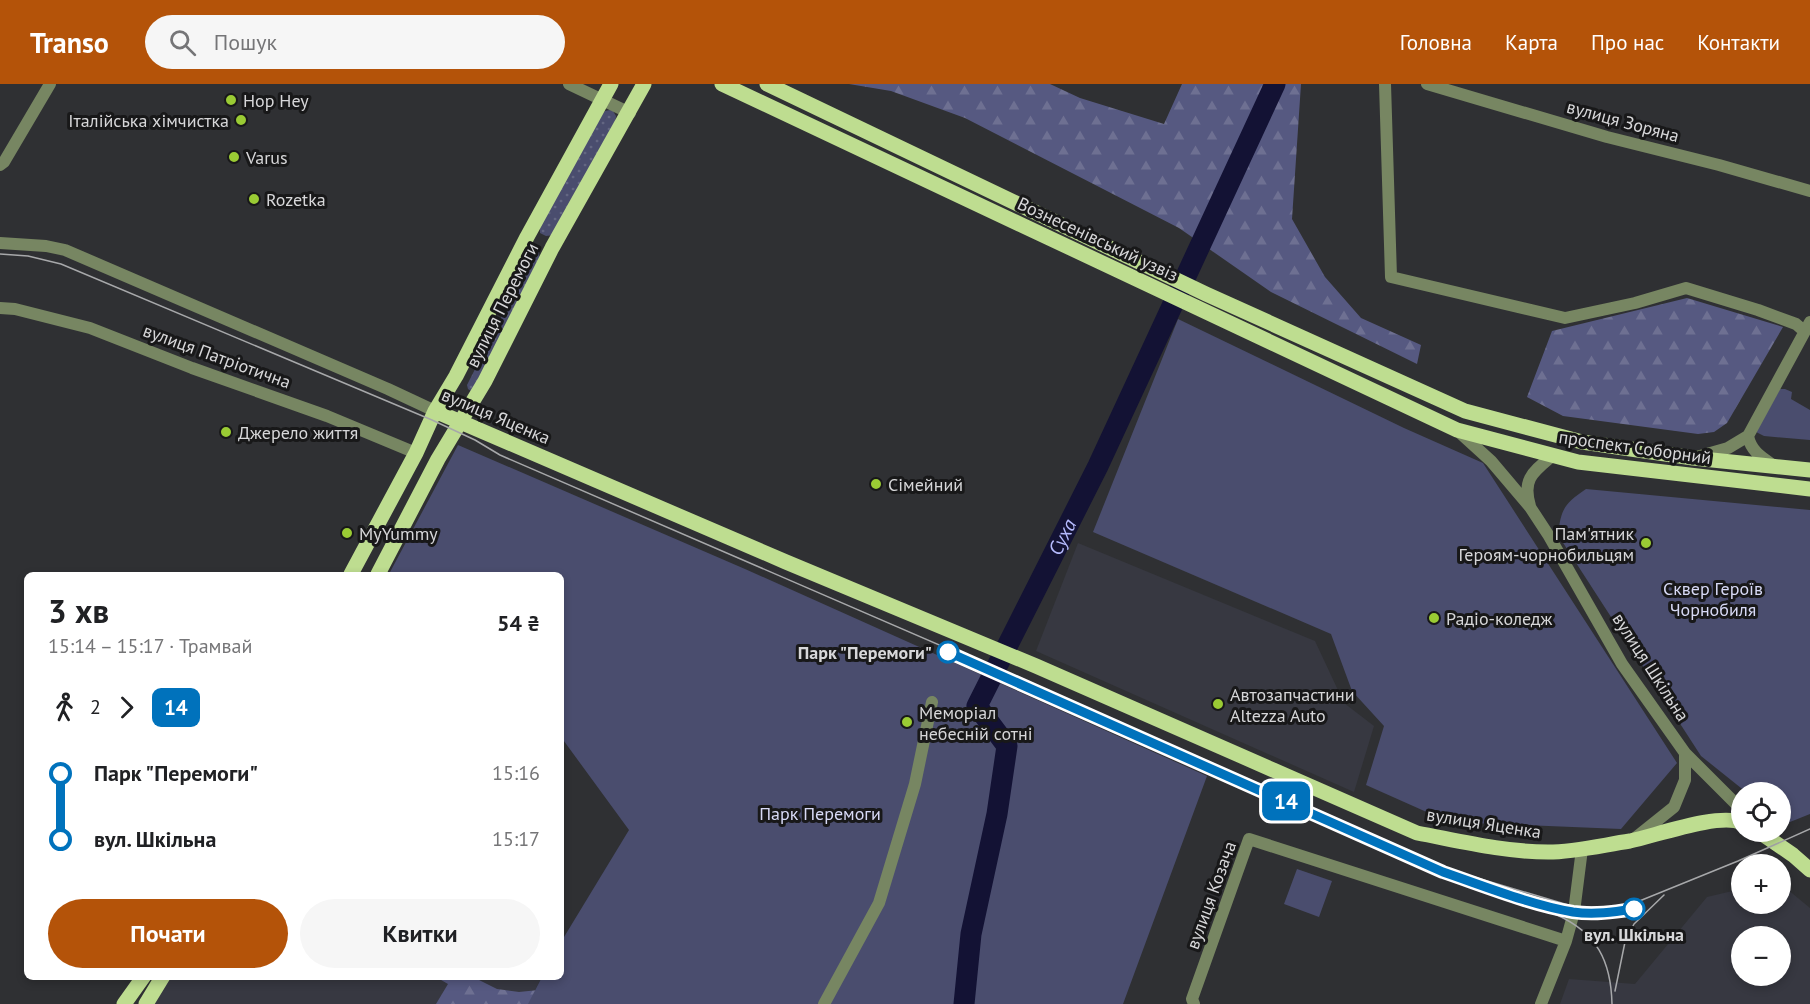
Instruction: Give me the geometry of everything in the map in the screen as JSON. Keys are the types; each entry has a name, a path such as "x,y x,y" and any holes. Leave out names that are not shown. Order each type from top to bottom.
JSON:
{"main road":[{"name":"вулиця Перемоги","path":"352,572 527,237 611,84"},
{"name":"вулиця Перемоги","path":"379,572 438,459 485,381 552,248 630,113 644,84"},
{"name":"Вознесенівський узвіз","path":"722,84 1457,430"},
{"name":"Вознесенівський узвіз","path":"767,84 1206,294 1465,411"},
{"path":"527,237 552,248"},
{"name":"вулиця Яценка","path":"435,411 786,562 1036,666 1417,833 1483,846 1549,852 1632,840 1711,821 1731,821"},
{"name":"проспект Соборний","path":"1465,411 1582,442 1693,458 1810,470"},
{"name":"проспект Соборний","path":"1457,430 1578,462 1810,489"},
{"path":"1774,842 1810,870"},
{"path":"124,1004 141,980"},
{"path":"146,1004 161,980"}],"street":[{"path":"0,165 4,162 50,84"},
{"path":"569,84 630,113"},
{"path":"1385,84 1391,277 1565,318 1635,303 1686,288 1807,326 1748,436 1728,448 1693,458"},
{"name":"вулиця Зоряна","path":"1427,84 1607,137 1810,191"},
{"name":"вулиця Яценка","path":"0,243 46,246 65,250 435,411"},
{"name":"вулиця Патріотична","path":"0,308 15,309 90,328 192,368 327,416 416,453"},
{"name":"вулиця Шкільна","path":"1457,430 1491,461 1530,507 1622,664 1685,753 1731,799"},
{"path":"1748,436 1751,448 1775,466"},
{"path":"1530,507 1526,492 1529,479 1537,468 1552,456"},
{"path":"824,1004 879,903 915,784 932,702"},
{"path":"1632,840 1674,807 1685,780 1685,753"},
{"name":"вулиця Козача","path":"1194,1004 1192,999 1250,839 1566,940"},
{"path":"1541,1004 1566,940 1575,907 1582,849"}],"shaded area":[{"path":"1078,543 1315,641 1344,703 1374,726 1354,792 1036,651"},
{"path":"1731,891 1731,914 1791,914 1791,892 1810,908 1810,1004 1560,1004 1569,979 1635,984 1707,897"},
{"path":"161,980 540,980 528,1004 146,1004"}],"green space":[{"path":"849,84 1050,84 1080,98 1164,124 1182,84 1301,84 1292,219 1325,277 1361,318 1421,345 1417,364 1271,292 1179,228 965,118 891,91"},
{"path":"610,110 616,116 615,124 553,235 546,236 540,233 540,226 602,115 605,111"},
{"path":"529,247 538,250 539,259 475,389 471,391 467,385 509,302 511,277"},
{"path":"1687,298 1783,327 1727,423 1714,432 1698,434 1563,416 1527,397 1552,331"},
{"path":"1178,319 1404,428 1483,463 1677,763 1621,829 1449,822 1366,785 1384,726 1352,691 1331,634 1093,532"},
{"path":"1780,389 1792,392 1791,399 1810,410 1810,440 1764,436 1756,432"},
{"name":"Парк Перемоги","path":"458,445 745,569 1207,776 1123,1004 528,1004 540,980 564,980 564,937 629,830 564,741 564,572 390,572"},
{"name":"Сквер Героїв Чорнобиля","path":"1586,489 1810,510 1810,814 1791,822 1791,782 1734,782 1701,756 1558,535 1562,513 1573,499"},
{"path":"1297,869 1332,881 1319,917 1284,904"},
{"path":"441,980 479,980 497,989 519,992 558,988 600,1004 436,1004 448,984"}],"waterway":[{"name":"Суха","path":"964,1004 971,934 997,814 1007,746 977,706 1098,466 1275,84"}],"tram line":[{"path":"0,254 28,256 61,264 432,420 475,440 500,455 1018,679 1444,868 1575,907 1614,907 1637,902 1810,829"},
{"name":"14","path":"948,652 1443,872 1510,895 1574,912 1609,913 1634,909"},
{"path":"1475,883 1498,897 1557,915 1582,930 1592,940 1605,962 1609,974 1612,1004"},
{"path":"1615,991 1625,942 1634,924 1664,895"}],"place":[{"name":"Hop Hey","path":"231,100"},
{"name":"Італійська хімчистка","path":"241,120"},
{"name":"Varus","path":"234,157"},
{"name":"Rozetka","path":"254,199"},
{"name":"Джерело життя","path":"226,432"},
{"name":"Сімейний","path":"876,484"},
{"name":"MyYummy","path":"347,533"},
{"name":"Пам'ятник Героям-чорнобильцям","path":"1646,543"},
{"name":"Радіо-коледж","path":"1434,618"},
{"name":"Парк \"Перемоги\"","path":"948,652"},
{"name":"Автозапчастини Altezza Auto","path":"1218,704"},
{"name":"Меморіал небесній сотні","path":"907,722"},
{"name":"вул. Шкільна","path":"1634,909"}]}
